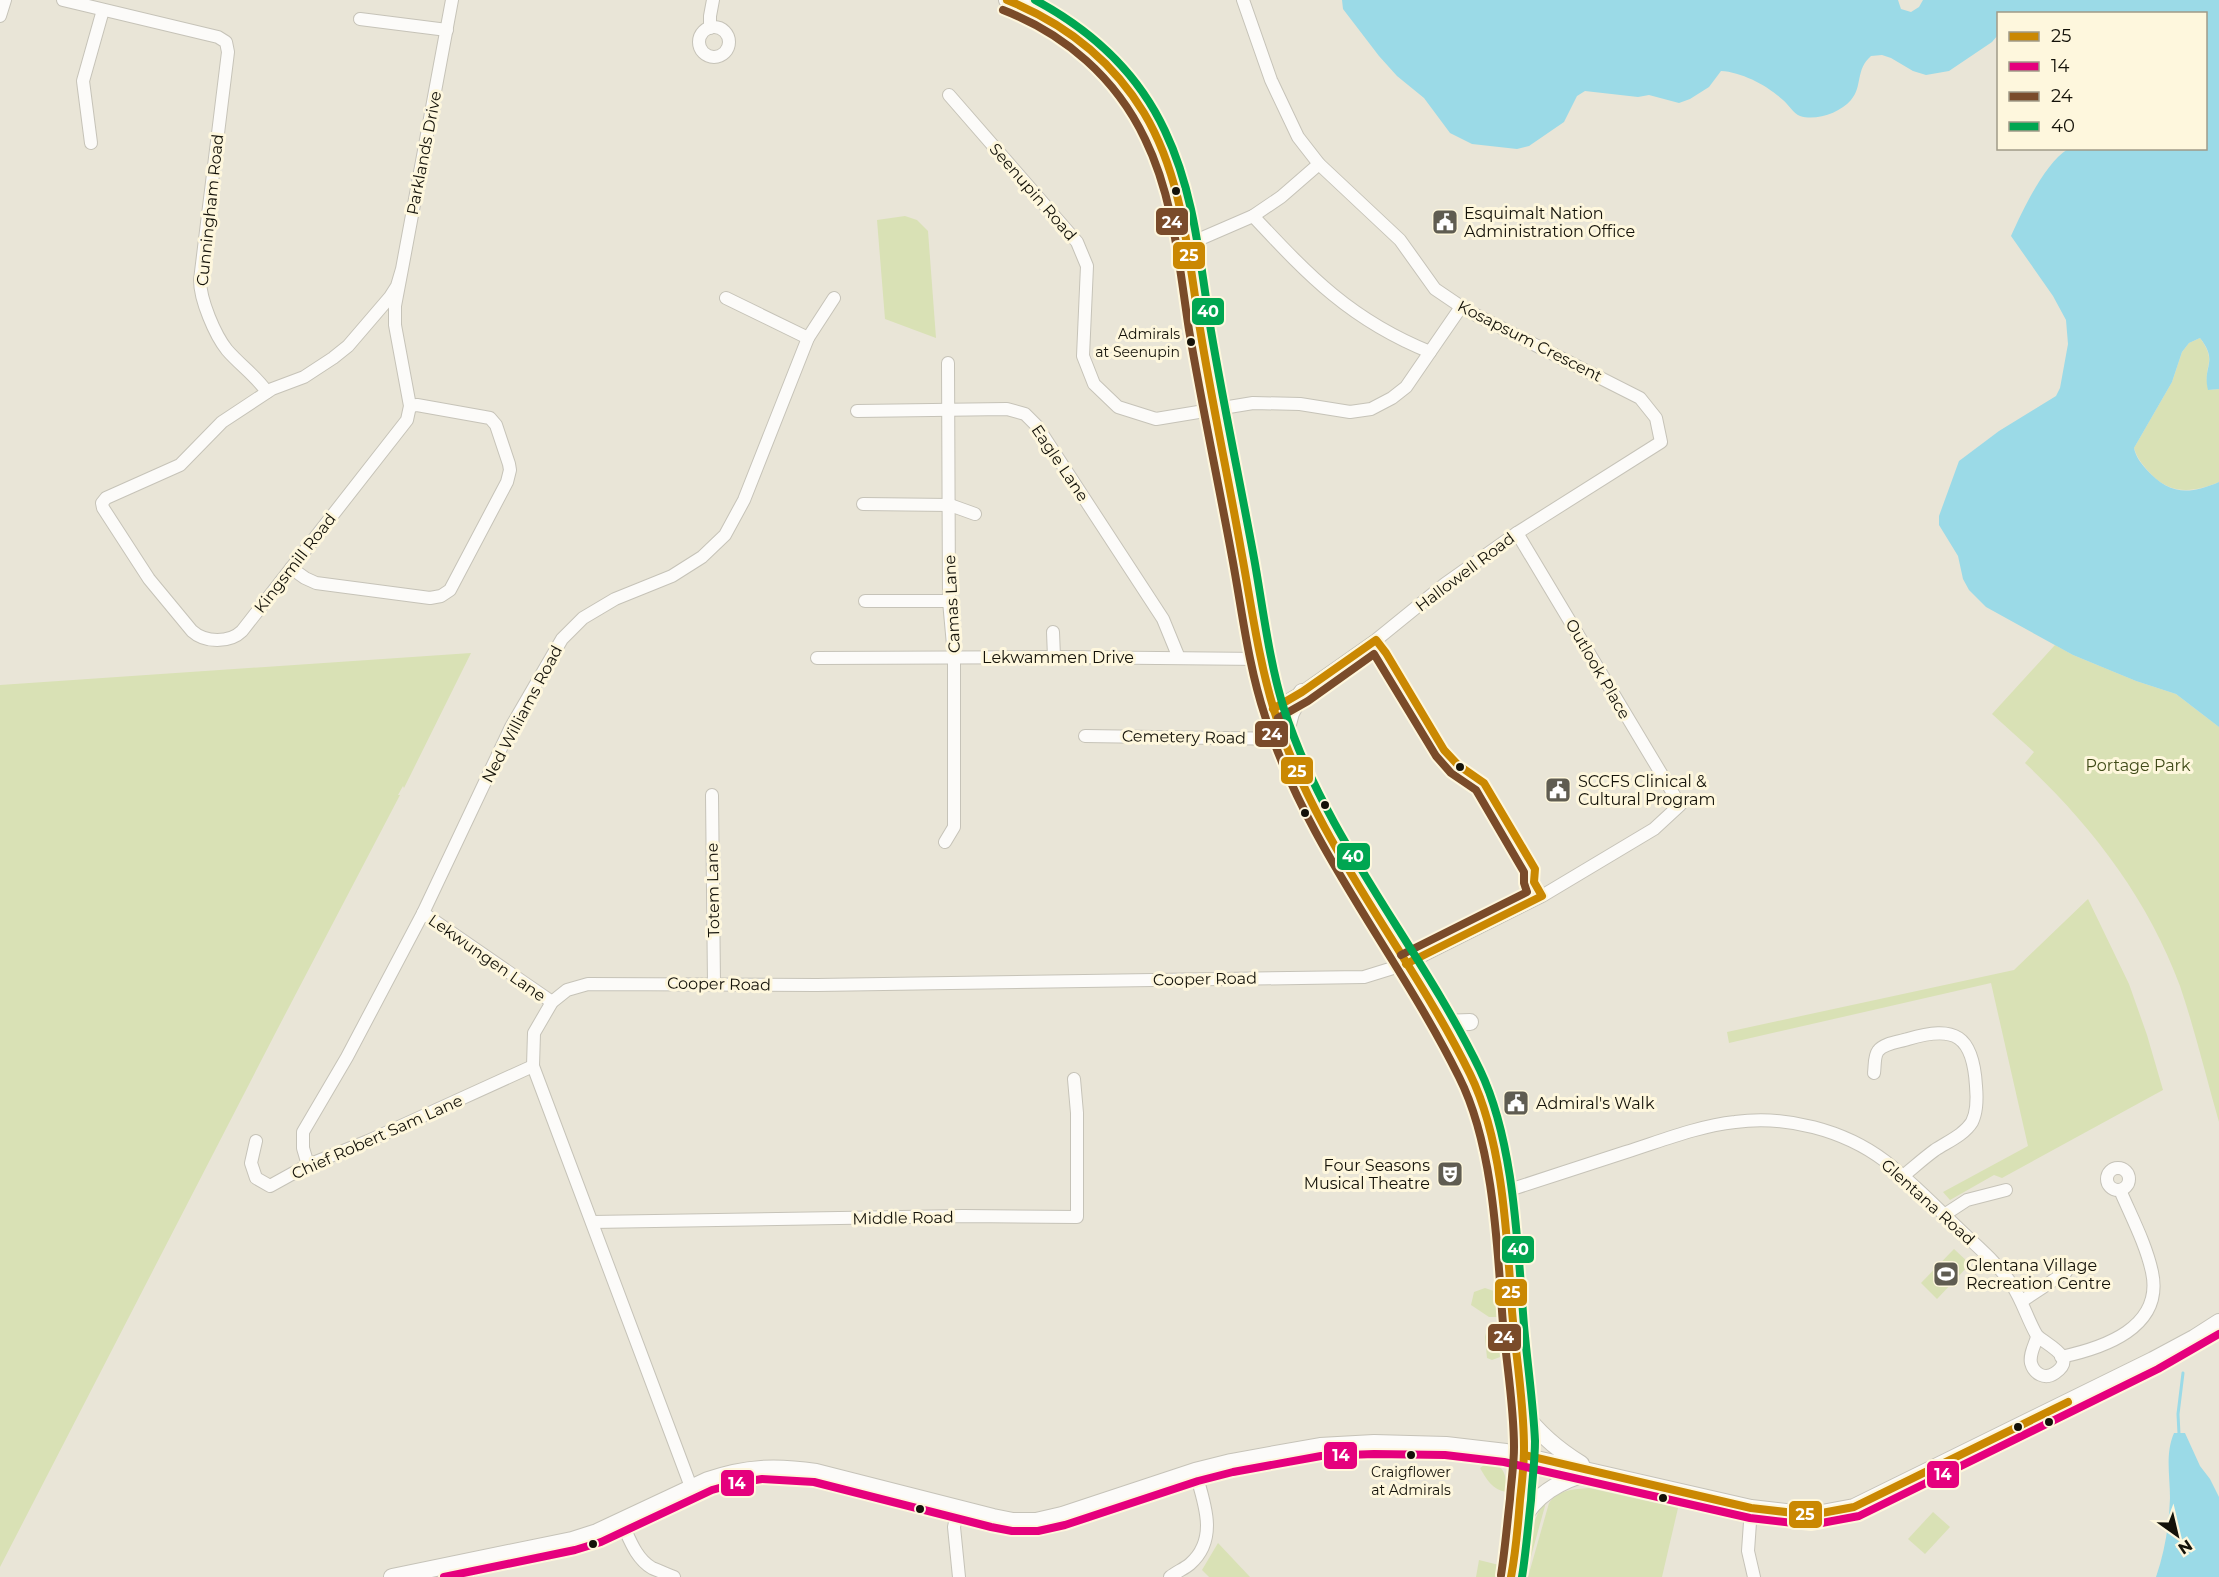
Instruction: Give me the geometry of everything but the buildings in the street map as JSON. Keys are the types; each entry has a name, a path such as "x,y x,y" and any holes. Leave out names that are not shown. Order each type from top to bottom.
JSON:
{"main road":[{"path":"1006,0 1039,13 1076,37 1107,65 1135,100 1156,136 1172,182 1186,245 1214,409 1273,710 1294,770 1327,837 1455,1047 1484,1107 1494,1146 1500,1193 1510,1274 1522,1411 1524,1455 1511,1577"},
{"path":"1284,738 1290,713 1302,692"},
{"path":"1441,1023 1470,1022 1455,1047"},
{"path":"392,1577 467,1570 572,1540 621,1521 690,1487 726,1474 759,1467 816,1472 958,1509 1013,1521 1036,1521 1062,1515 1196,1471 1272,1453 1320,1446 1365,1443 1446,1445 1524,1455 1751,1508 1811,1515 1854,1508 2148,1362 2219,1322"},
{"path":"1522,1411 1546,1439 1592,1472"},
{"path":"1517,1531 1533,1503 1546,1491 1592,1472"}],"street":[{"path":"0,16 5,0"},
{"path":"63,0 103,10 83,81 91,143"},
{"name":"Parklands Drive","path":"102,503 106,498 180,465 217,426 267,392 304,377 339,355 391,303 402,269 452,0"},
{"path":"710,28 713,0"},
{"name":"Kosapsum Crescent","path":"1243,0 1271,80 1285,114 1298,137 1319,164 1400,240 1435,289 1461,307 1630,392 1648,405 1656,418 1661,442"},
{"name":"Cunningham Road","path":"103,10 218,37 226,42 228,52 200,280 201,293 204,305 224,346 258,379 267,392"},
{"path":"360,19 447,30"},
{"name":"Seenupin Road","path":"949,95 1077,242 1086,266 1083,356 1094,384 1118,407 1156,419 1253,403 1300,404 1350,412 1371,409 1392,398 1406,387 1461,307"},
{"path":"1186,245 1252,216 1281,197 1319,164"},
{"path":"1252,216 1304,272 1336,300 1362,318 1430,352"},
{"path":"726,298 808,338"},
{"name":"Ned Williams Road","path":"308,1165 303,1148 303,1132 347,1057 423,913 511,727 562,639 583,618 615,599 672,576 702,557 725,535 744,500 808,338 834,298"},
{"path":"291,568 316,583 430,598 441,596 454,585 507,482 509,464 496,425 490,418 417,405 410,406 391,303"},
{"name":"Camas Lane","path":"945,842 954,827 954,656 949,601 948,363"},
{"name":"Kingsmill Road","path":"102,503 103,508 155,587 192,631 200,637 224,639 238,634 291,568 407,420 410,406"},
{"name":"Eagle Lane","path":"857,411 1007,409 1025,414 1037,426 1163,620 1179,658"},
{"name":"Hallowell Road","path":"1273,710 1302,692 1402,620 1445,584 1517,533 1661,442"},
{"path":"863,504 950,505 975,514"},
{"name":"Outlook Place","path":"1517,533 1680,805"},
{"path":"865,601 949,601"},
{"path":"1053,632 1054,657"},
{"name":"Lekwammen Drive","path":"817,658 954,656 1262,659"},
{"name":"Cemetery Road","path":"1085,736 1284,738"},
{"name":"Totem Lane","path":"712,795 714,984"},
{"name":"Cooper Road","path":"552,1002 567,990 588,984 1364,977 1406,964 1542,896 1654,829 1680,805"},
{"name":"Lekwungen Lane","path":"423,913 552,1002"},
{"path":"552,1002 534,1034 534,1066 690,1487"},
{"path":"1874,1073 1876,1053 1882,1047 1928,1033 1951,1034 1968,1047 1976,1077 1972,1121 1963,1132 1903,1176"},
{"name":"Chief Robert Sam Lane","path":"256,1141 251,1163 256,1178 270,1186 308,1165 368,1141 534,1066"},
{"name":"Middle Road","path":"592,1222 963,1216 1077,1217 1077,1113 1074,1079"},
{"name":"Glentana Road","path":"1500,1193 1692,1131 1733,1122 1752,1120 1790,1123 1814,1128 1865,1148 1903,1176 2002,1271 2022,1301 2037,1337 2054,1346 2061,1357"},
{"path":"1944,1215 1967,1200 2006,1190"},
{"path":"2037,1337 2030,1358 2036,1373 2043,1376 2052,1375 2060,1369 2061,1357 2085,1352 2122,1336 2138,1324 2148,1308 2154,1289 2153,1274 2120,1190"},
{"path":"2022,1301 2066,1272"},
{"path":"1170,1577 1188,1566 1197,1557 1204,1546 1208,1532 1196,1471"},
{"path":"1751,1508 1748,1551 1754,1577"},
{"path":"958,1509 954,1527 959,1577"},
{"path":"621,1521 643,1561 652,1568 674,1577"}],"green space":[{"path":"905,216 917,220 928,231 936,338 885,319 877,220"},
{"path":"2200,338 2206,347 2209,359 2207,382 2209,390 2219,389 2219,482 2191,490 2182,490 2165,485 2149,472 2134,448 2172,382 2182,352 2189,343"},
{"name":"Portage Park","path":"2055,645 2073,655 2136,681 2176,694 2219,727 2219,1122 2180,986 2152,923 2135,894 2095,838 2050,787 2025,763 2034,752 1992,714"},
{"path":"471,653 404,788 403,786 0,1567 0,685"},
{"path":"2088,899 2129,984 2163,1090 2002,1178 1994,1175 1950,1200 1943,1192 2028,1146 1991,983 1729,1043 1727,1032 2014,970"},
{"name":"Glentana Village Recreation Centre","path":"1954,1249 1970,1264 1937,1299 1921,1283"},
{"path":"1485,1288 1494,1291 1497,1317 1489,1317 1471,1305 1474,1292"},
{"path":"1492,1331 1497,1333 1500,1357 1492,1360 1487,1358 1485,1337 1486,1333"},
{"path":"1488,1462 1498,1466 1504,1472 1506,1492 1494,1486 1482,1472 1480,1468"},
{"path":"1589,1488 1678,1508 1662,1577 1528,1577 1549,1503 1562,1493"},
{"path":"1544,1503 1530,1560 1527,1556 1531,1535 1537,1515"},
{"path":"1933,1512 1950,1527 1925,1554 1908,1539"},
{"path":"1218,1543 1250,1577 1209,1577 1202,1570"},
{"path":"1479,1560 1499,1565 1497,1577 1476,1577"}],"water":[{"path":"1342,0 1898,0 1901,9 1911,12 1919,7 1923,0 2219,0 2219,389 2208,390 2209,359 2206,346 2200,338 2189,343 2182,352 2172,382 2134,448 2138,459 2146,469 2171,488 2198,489 2219,482 2219,727 2176,694 2136,681 2073,655 1986,607 1969,590 1963,579 1958,556 1939,525 1939,516 1959,461 1999,431 2056,396 2060,388 2068,344 2066,320 2053,296 2011,236 2028,201 2051,165 2067,150 2207,150 2207,12 1997,12 1997,36 1949,71 1926,75 1913,71 1891,58 1882,55 1871,56 1863,67 1855,95 1851,100 1841,109 1820,117 1800,116 1762,85 1746,77 1721,71 1709,87 1679,103 1649,95 1638,97 1585,91 1577,96 1564,122 1529,146 1517,149 1472,144 1450,133 1424,98 1397,76 1379,56 1343,9"},
{"path":"2174,1433 2185,1433 2200,1466 2219,1497 2219,1577 2156,1577 2168,1528 2169,1457"}],"waterway":[{"path":"2179,1434 2178,1414 2183,1373"}],"transit line":[{"name":"25","path":"1007,0 1048,20 1085,45 1102,60 1131,94 1157,138 1168,164 1182,218 1255,630 1274,710 1313,806 1364,896 1446,1028 1481,1100 1490,1129 1502,1190 1523,1414 1523,1468 1511,1577"},
{"name":"40","path":"1035,0 1094,39 1127,72 1154,110 1175,155 1190,204 1274,672 1284,709 1302,758 1324,804 1456,1024 1480,1070 1500,1126 1512,1188 1535,1441 1522,1577"},
{"name":"24","path":"1003,10 1026,20 1068,45 1104,78 1133,117 1155,162 1174,233 1189,330 1246,637 1265,716 1304,811 1435,1032 1459,1077 1479,1131 1486,1160 1495,1222 1503,1328 1513,1413 1514,1460 1501,1575"},
{"name":"25","path":"1273,709 1302,692 1376,640 1444,750 1458,765 1484,783 1535,869 1534,882 1542,896 1406,964"},
{"name":"24","path":"1278,718 1308,701 1374,654 1436,756 1451,773 1476,790 1524,872 1527,892 1401,955"},
{"name":"14","path":"444,1577 575,1550 601,1542 712,1490 762,1479 814,1482 991,1527 1012,1531 1038,1531 1065,1525 1198,1481 1233,1472 1321,1456 1445,1455 1504,1462 1750,1518 1811,1525 1859,1516 2158,1369 2219,1334"},
{"name":"25","path":"1524,1455 1751,1508 1811,1515 1854,1507 2068,1402"}],"place":[{"name":"Esquimalt Nation Administration Office","path":"1445,222"},
{"name":"Admirals at Seenupin","path":"1191,342"},
{"name":"SCCFS Clinical & Cultural Program","path":"1558,790"},
{"name":"Admiral's Walk","path":"1516,1103"},
{"name":"Four Seasons Musical Theatre","path":"1450,1174"},
{"name":"Glentana Village Recreation Centre","path":"1946,1274"},
{"name":"Craigflower at Admirals","path":"1411,1455"}]}
